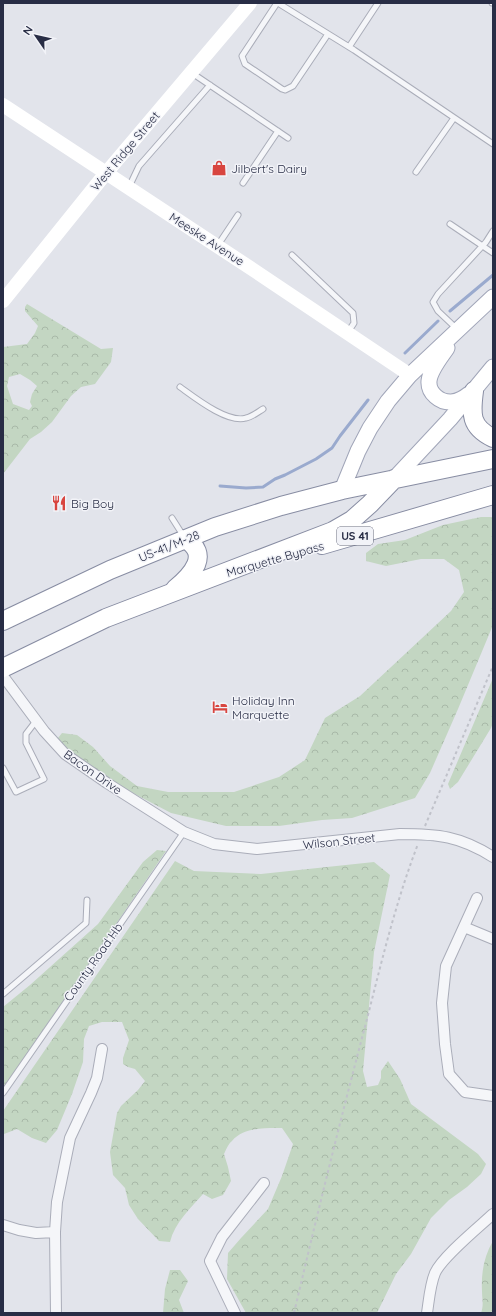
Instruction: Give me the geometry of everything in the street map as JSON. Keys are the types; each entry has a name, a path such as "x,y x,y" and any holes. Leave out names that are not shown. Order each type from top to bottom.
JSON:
{"highway":[{"path":"474,391 472,406 473,419 485,434 493,438"},
{"path":"342,490 493,459"},
{"path":"218,576 333,531 352,520 394,479"},
{"name":"US-41/M-28","path":"3,621 110,570 215,527 281,506 342,490"},
{"name":"Marquette Bypass","path":"218,576 493,495"},
{"path":"169,594 191,574 198,561 196,548 192,543 185,539"},
{"name":"US 41","path":"3,668 106,618 218,576"}],"main road":[{"path":"342,490 358,451 370,428 388,400 410,375 493,297"},
{"path":"458,330 431,374 429,386 431,391 439,399 451,402 458,400 474,391"},
{"path":"394,479 450,419 493,367"}],"street":[{"name":"West Ridge Street","path":"3,301 106,173 250,3"},
{"name":"Meeske Avenue","path":"3,106 217,246 410,375"},
{"name":"Bacon Drive","path":"3,676 47,736 65,754 107,783 184,832"},
{"name":"Wilson Street","path":"184,832 214,844 257,849 400,834 421,834 447,837 468,843 493,857"},
{"path":"477,898 446,966 442,1003 445,1044 449,1074 465,1092 493,1096"},
{"path":"464,927 493,939"},
{"path":"56,1313 55,1232 57,1202 70,1138 97,1078 102,1049"},
{"path":"235,1313 210,1262 222,1237 264,1183"},
{"path":"427,1313 433,1278 437,1269 454,1250 493,1214"},
{"path":"3,1225 36,1233 55,1232"}],"lane":[{"path":"328,34 293,86 285,90 245,64 242,56 277,3 328,34 349,47 493,144"},
{"path":"349,47 378,3"},
{"path":"191,72 288,138"},
{"path":"128,188 139,166 210,84"},
{"path":"416,172 454,118"},
{"path":"243,183 278,131"},
{"path":"217,246 238,215"},
{"path":"450,224 493,252"},
{"path":"458,330 438,311 433,302 438,294 482,246 493,231"},
{"path":"292,255 353,313 354,323 348,333"},
{"path":"180,387 215,411 235,419 246,418 263,409"},
{"path":"172,518 185,539"},
{"path":"3,768 16,792 44,779 26,743 26,734 36,721"},
{"name":"County Road Hb","path":"3,1093 184,832"},
{"path":"3,994 86,923 87,900"}],"path":[{"path":"294,1313 336,1136 406,875 421,834 493,666"}],"green space":[{"path":"27,304 101,349 113,348 111,362 95,384 81,387 71,396 52,422 30,439 3,474 3,347 27,344 35,333 38,326 25,311","holes":["20,374 37,386 32,394 30,402 32,406 29,410 13,404 7,386 9,377"]},
{"path":"481,517 493,517 493,625 430,773 415,798 352,818 322,820 279,826 226,826 171,813 110,781 66,751 58,738 62,733 77,735 93,747 110,766 137,786 168,792 234,792 279,777 305,760 325,718 360,696 451,611 464,592 459,570 444,559 421,559 386,566 366,561 366,553 378,544 405,540 443,525"},
{"path":"493,678 493,723 458,782 450,789 448,784"},
{"path":"157,850 166,851 3,1089 3,1007 98,924 143,862"},
{"path":"175,861 194,871 261,874 374,862 390,875 374,952 363,1071 367,1087 378,1085 381,1078 381,1071 388,1061 400,1079 411,1104 478,1154 486,1164 481,1174 467,1187 449,1200 431,1218 411,1254 396,1274 377,1313 246,1313 227,1279 228,1253 268,1209 282,1176 293,1144 282,1128 255,1129 242,1133 231,1142 224,1154 231,1181 223,1195 212,1199 203,1194 179,1222 170,1242 159,1241 138,1219 129,1205 125,1188 113,1175 110,1152 117,1113 121,1106 145,1081 135,1069 123,1064 123,1058 129,1040 122,1022 102,1022 89,1026 84,1039 83,1062 72,1094 57,1130 46,1143 32,1138 17,1129 4,1134 3,1136 3,1111"},
{"path":"493,1241 493,1313 481,1313 483,1305 482,1284 485,1259"},
{"path":"170,1270 180,1270 188,1281 179,1300 184,1313 163,1313 165,1289"}],"waterway":[{"path":"450,311 493,275"},
{"path":"405,353 438,321"},
{"path":"220,486 246,488 263,487 275,479 316,459 332,448 368,400"}],"place":[{"name":"Jilbert's Dairy","path":"219,168"},
{"name":"Big Boy","path":"59,503"},
{"name":"Holiday Inn Marquette","path":"220,707"}]}
